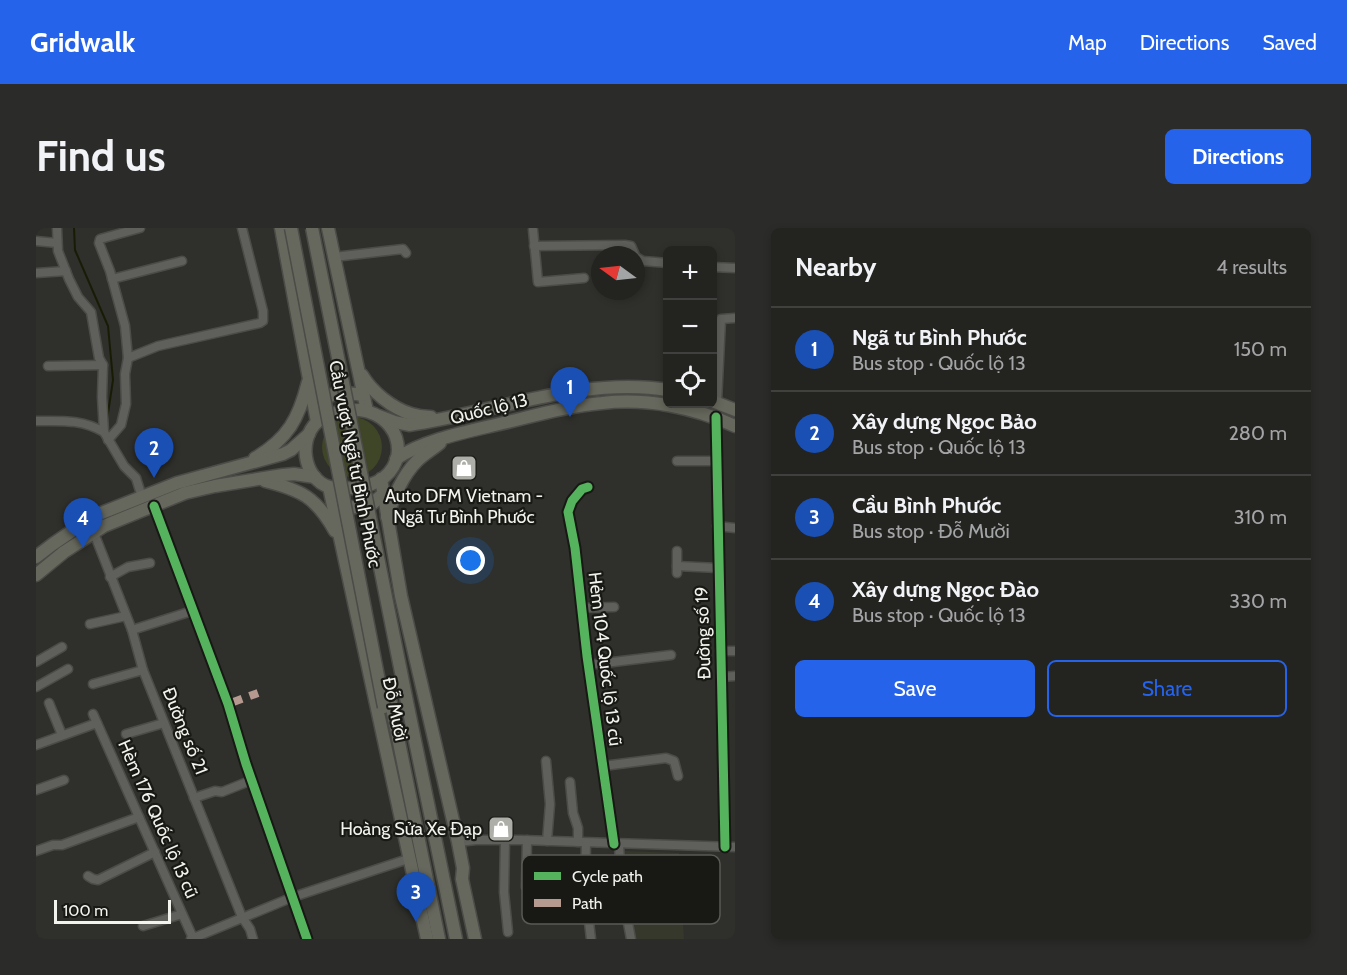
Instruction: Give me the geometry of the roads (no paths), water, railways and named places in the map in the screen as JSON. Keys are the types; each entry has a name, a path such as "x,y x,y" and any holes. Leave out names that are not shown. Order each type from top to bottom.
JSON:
{"highway":[{"path":"281,228 317,422"},
{"name":"Cầu vượt Ngã tư Bình Phước","path":"291,228 388,705"},
{"name":"Cầu vượt Ngã tư Bình Phước","path":"297,228 388,705"},
{"name":"Cầu vượt Ngã tư Bình Phước","path":"312,228 411,701"},
{"name":"Cầu vượt Ngã tư Bình Phước","path":"318,228 411,701"},
{"path":"328,228 367,411"},
{"path":"357,366 365,381 374,391 399,409 414,415 441,419"},
{"path":"237,466 267,451 283,437 297,415 309,380"},
{"name":"Quốc lộ 13","path":"380,416 409,425 597,389 638,387 663,390"},
{"path":"314,407 323,399 340,393 363,395"},
{"name":"Quốc lộ 13","path":"396,459 413,448 480,428 602,403 643,402 664,405 716,417 735,426"},
{"path":"717,403 735,410"},
{"path":"36,557 94,516 177,483 288,452 309,434 317,422 335,413 367,411 380,416 396,436 398,451 390,470 381,479 371,485 336,489 315,477 308,464 305,455 309,434"},
{"path":"386,518 396,493 412,466 446,438"},
{"path":"36,575 64,552 104,526 156,505 294,474 315,477"},
{"path":"266,479 312,499 324,512 340,540"},
{"name":"Đỗ Mười","path":"381,479 403,608 458,842 463,868 462,879 476,939"},
{"name":"Đỗ Mười","path":"329,487 416,857 439,939"},
{"path":"335,510 374,503 383,494"},
{"name":"Đỗ Mười","path":"411,701 441,847 456,939"},
{"name":"Đỗ Mười","path":"388,705 416,857 427,939"},
{"path":"441,847 458,842"},
{"name":"Đỗ Mười","path":"463,868 468,877 481,939"}],"street":[{"path":"57,228 58,251 66,272 78,297 91,312 99,358 103,365 102,397 106,436"},
{"path":"106,436 121,425 126,404 125,374 128,358 125,326 99,243 100,239 140,228"},
{"path":"128,358 158,346 263,321 263,311 242,228"},
{"path":"533,230 538,282 584,278"},
{"path":"36,242 57,243"},
{"path":"534,246 632,246"},
{"path":"334,256 403,249 406,253"},
{"path":"112,279 182,261"},
{"path":"645,261 663,263"},
{"path":"717,267 735,268"},
{"path":"36,273 66,272"},
{"path":"717,369 720,319 735,318"},
{"path":"48,366 103,365"},
{"name":"Đường số 19","path":"716,417 725,847"},
{"path":"36,422 74,421 94,426 106,436 124,466 136,478 142,497"},
{"path":"677,461 717,461"},
{"name":"Hẻm 104 Quốc lộ 13 cũ","path":"588,487 582,489 568,512 588,665 618,855"},
{"path":"156,505 192,610 228,704 307,939"},
{"path":"717,526 735,528"},
{"name":"Đường số 21","path":"94,533 132,630 143,670 242,917 254,939"},
{"path":"677,551 677,569 718,568"},
{"path":"110,577 128,567 150,563"},
{"path":"581,608 614,607"},
{"path":"132,630 192,610"},
{"path":"90,624 126,616"},
{"path":"36,662 62,647"},
{"path":"720,651 735,651"},
{"path":"588,665 671,654"},
{"path":"36,687 68,669"},
{"path":"93,684 143,670"},
{"path":"721,677 735,676"},
{"path":"36,745 62,735 49,703"},
{"name":"Hèm 176 Quốc lộ 13 cũ","path":"62,735 95,718 192,939"},
{"path":"126,734 164,723"},
{"path":"603,766 666,758 674,761 678,776"},
{"path":"546,761 550,804 547,841"},
{"path":"36,790 64,780"},
{"path":"194,798 215,791 222,792 252,780"},
{"path":"570,782 573,813 582,842 583,855"},
{"path":"36,851 52,845 62,845 139,817"},
{"path":"505,840 504,891 508,932"},
{"path":"458,842 527,840 735,847"},
{"path":"527,840 527,855"},
{"path":"88,876 98,880 155,852"},
{"path":"192,939 293,897 416,857"},
{"path":"144,926 182,914"},
{"path":"589,924 591,939"},
{"name":"Hẻm 104 Quốc lộ 13 cũ","path":"628,924 631,939"}],"waterway":[{"path":"74,228 75,250 108,326 113,380 107,420"}],"place":[{"name":"Ngã tư Bình Phước","path":"570,417"},
{"name":"Auto DFM Vietnam - Ngã Tư Bình Phước","path":"464,468"},
{"name":"Xây dựng Ngọc Bảo","path":"154,478"},
{"name":"Xây dựng Ngọc Đào","path":"83,548"},
{"name":"Hoàng Sửa Xe Đạp","path":"501,829"},
{"name":"Cầu Bình Phước","path":"416,922"}]}
